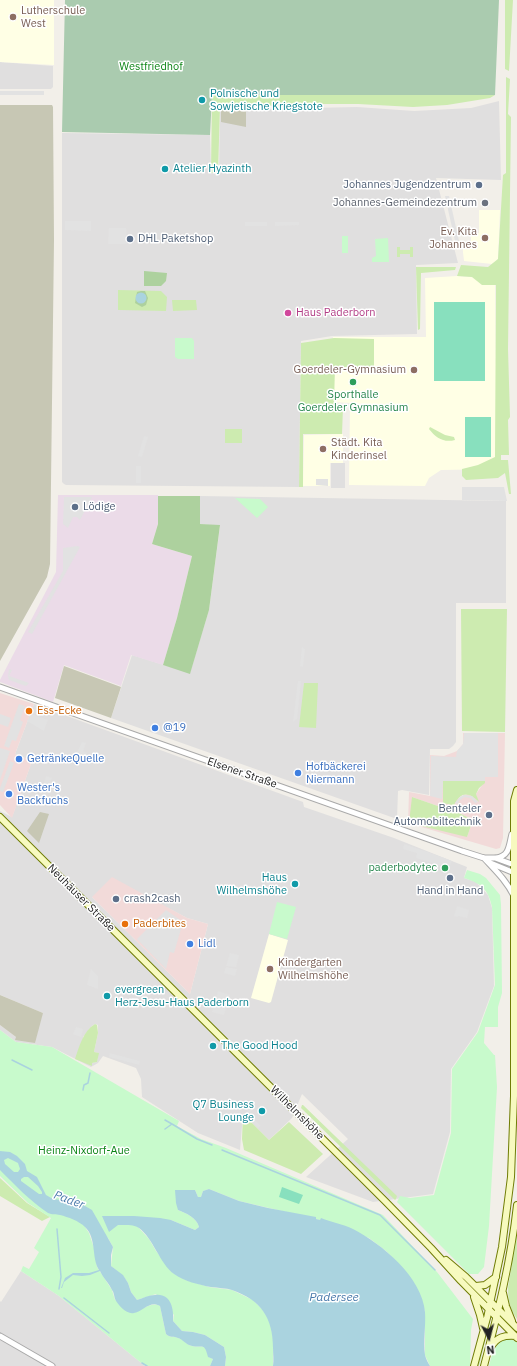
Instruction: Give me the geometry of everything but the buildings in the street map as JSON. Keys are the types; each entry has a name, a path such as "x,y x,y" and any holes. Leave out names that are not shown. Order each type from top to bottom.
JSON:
{"main road":[{"path":"474,1366 484,1332 496,1277 505,1228 511,1177 516,1096 514,897 516,865 514,801 517,790"},
{"name":"Neuhäuser Straße","path":"0,817 162,979"},
{"name":"Wilhelmshöhe","path":"162,979 431,1248 472,1293 516,1337"},
{"path":"484,1366 503,1292 517,1206"},
{"name":"Wilhelmshöhe","path":"431,1248 476,1286 515,1326"},
{"path":"476,1286 485,1285 496,1277"},
{"path":"503,1292 506,1306 515,1326"},
{"path":"472,1293 484,1332"},
{"path":"488,1352 494,1343 500,1338 509,1336 516,1337"}],"street":[{"name":"Elsener Straße","path":"0,687 485,860 516,873"},
{"path":"495,858 501,857 508,851 514,830"},
{"name":"Elsener Straße","path":"485,860 495,858 516,865"},
{"path":"485,860 505,880 514,897"},
{"path":"0,1336 52,1366"}],"shaded area":[{"path":"0,0 54,0 54,65 0,62"},
{"path":"0,62 53,66 53,87 51,89 0,89"},
{"path":"0,91 44,91 44,95 0,95"},
{"path":"499,101 501,180 436,178 458,263 416,265 417,334 332,336 301,341 299,487 66,485 62,482 62,133 210,135 211,173 219,174 220,110 357,107 414,111 471,108"},
{"path":"0,105 52,105 53,107 54,240 50,564 47,577 0,661"},
{"path":"221,110 246,110 246,127 221,122"},
{"path":"445,196 449,196 459,241 455,241"},
{"name":"Ev. Kita Johannes","path":"479,210 500,210 498,259 492,264 464,261 462,243 471,242 471,232 474,231 474,234 479,233"},
{"path":"65,221 91,221 91,231 65,230"},
{"path":"245,222 267,222 267,226 245,226"},
{"path":"275,222 299,222 299,225 275,226"},
{"path":"109,228 126,228 127,244 108,244"},
{"name":"Goerdeler-Gymnasium","path":"457,276 495,279 497,469 441,470 429,478 425,486 349,485 350,403 333,402 333,337 426,337 425,278"},
{"name":"Städt. Kita Kinderinsel","path":"343,434 343,463 330,463 330,486 303,486 304,435"},
{"path":"144,436 148,437 142,457 138,456"},
{"path":"331,463 345,463 345,488 331,488"},
{"path":"136,466 141,466 141,483 136,483"},
{"path":"316,479 328,479 328,486 316,485"},
{"path":"462,487 504,487 507,501 462,500"},
{"name":"Lödige","path":"58,495 158,495 158,524 152,544 192,556 177,618 163,665 131,655 121,686 64,665 53,702 0,682 0,680 56,572"},
{"path":"200,496 506,501 506,603 456,603 456,742 449,749 430,749 429,795 402,790 398,791 397,819 111,718 132,655 190,673 209,610 220,526 200,524"},
{"name":"Lödige","path":"64,497 92,497 80,520 77,517 73,517 68,528 63,524"},
{"path":"80,547 32,634 28,632 63,571 63,548"},
{"path":"302,647 305,649 303,667 300,666"},
{"path":"64,666 121,687 111,718 55,698"},
{"path":"9,669 12,670 9,676 29,683 26,686 9,680 8,676"},
{"path":"298,681 301,681 297,719 293,722"},
{"path":"0,693 34,704 15,754 32,761 12,818 0,805"},
{"path":"19,704 25,706 20,720 23,722 16,741 12,740 9,748 4,746"},
{"path":"34,704 303,802 304,807 394,838 467,867 464,878 476,882 488,895 492,908 494,986 477,1032 451,1069 450,1132 433,1194 373,1202 306,1177 348,1139 302,1094 292,1118 269,1140 243,1114 240,1150 198,1133 142,1097 141,1079 136,1068 103,1056 98,1063 91,1067 52,1047 16,1042 0,1030 0,1025 16,1037 43,1013 0,995 0,811 12,817 32,761 15,754","holes":["92,897 168,908 187,918 208,924 190,994","95,1024 98,1025 98,1033 94,1052 98,1053 97,1062 92,1063 83,1037"]},
{"path":"0,714 11,718 8,727 0,724"},
{"path":"31,714 48,720 44,731 27,721"},
{"path":"463,733 505,733 503,838 500,848 496,849 408,823 409,792 430,796 430,755 444,756 457,751 463,744","holes":["443,781 483,784 476,794 478,802 476,798 468,794 457,799","412,797 461,814 473,820 467,837"]},
{"path":"464,733 498,733 498,777 485,777 485,781 443,781 442,799 430,796 431,756 456,757 457,751 463,744"},
{"path":"82,742 86,743 83,751 87,753 86,757 76,754"},
{"path":"0,748 10,751 0,780"},
{"path":"10,761 14,763 3,792 0,791 0,788"},
{"path":"46,776 52,778 48,788 43,786"},
{"path":"464,795 472,796 478,802 475,803 471,798 464,797 458,804 455,803"},
{"path":"40,812 49,814 39,843 27,831"},
{"path":"404,844 452,861 449,867 446,867 416,858 417,853 403,849"},
{"path":"112,877 187,918 208,924 190,994 92,897"},
{"path":"457,906 469,910 467,918 454,916"},
{"path":"166,910 183,922 174,953 170,952 166,969 137,939"},
{"name":"Kindergarten Wilhelmshöhe","path":"269,934 288,940 271,1002 269,1003 251,998"},
{"path":"230,953 239,955 236,967 226,966"},
{"path":"226,967 237,969 235,976 224,973"},
{"path":"91,969 98,976 98,989 87,985"},
{"path":"218,991 230,995 224,1015 212,1012"},
{"path":"0,995 43,1013 35,1043 15,1040 16,1037 0,1025"},
{"path":"76,1027 83,1029 81,1037 73,1034"},
{"path":"110,1053 140,1061 139,1065 109,1057"},
{"path":"249,1108 252,1110 249,1114 261,1126 258,1128 246,1116 249,1113 246,1111"},
{"path":"21,1271 59,1296 145,1366 0,1366 0,1301 1,1302"}],"green space":[{"name":"Westfriedhof","path":"65,0 499,0 495,95 212,95 210,135 62,132"},
{"path":"505,0 513,0 509,71 505,69"},
{"path":"506,77 510,79 508,114 511,117 508,349 510,417 508,420 509,455 501,455 501,460 508,460 511,494 509,494 505,473 498,478 466,480 462,476 462,469 478,465 495,457 496,285 482,285 472,277 457,276 461,265 488,267 498,259 503,175 506,173"},
{"path":"212,95 495,95 490,98 447,105 413,107 358,104 306,104 250,107 220,106 218,173 211,173"},
{"path":"342,236 348,236 348,253 342,253"},
{"path":"388,238 389,262 372,262 372,258 376,256 375,239"},
{"path":"397,247 400,247 400,250 410,250 410,247 413,247 413,257 410,257 410,254 400,254 400,257 397,257"},
{"path":"416,267 456,267 455,270 421,273 420,329 418,330"},
{"path":"144,271 167,273 166,281 161,286 144,286"},
{"path":"118,290 161,291 167,297 166,311 118,310"},
{"path":"145,291 148,298 146,305 142,307 135,303 137,292"},
{"path":"172,300 196,300 197,310 173,311"},
{"path":"434,302 485,302 485,381 434,381"},
{"path":"175,338 192,338 194,341 194,359 178,359 175,357"},
{"path":"334,338 374,339 374,367 335,367 334,403 343,407 342,434 303,434 303,487 299,487 301,343"},
{"path":"465,417 491,417 491,457 465,457"},
{"path":"430,427 445,435 454,437 455,440 447,441 440,439 429,429"},
{"path":"225,429 242,429 242,443 225,443"},
{"path":"158,496 200,496 200,524 220,525 209,610 190,674 163,665 177,618 192,556 152,544 158,524"},
{"path":"235,498 260,499 268,507 257,518"},
{"path":"461,609 507,609 505,732 462,731"},
{"path":"304,683 318,683 316,728 299,727"},
{"path":"443,781 485,781 485,783 479,788 476,794 479,802 472,796 465,794 459,797 454,805 452,805 443,803"},
{"path":"412,797 461,814 473,820 467,837 409,823"},
{"path":"467,870 480,874 486,878 500,895 501,904 502,993 498,1007 498,1027 485,1027 484,1043 495,1055 497,1087 489,1226 484,1267 478,1274 469,1274 397,1202 400,1196 410,1198 434,1195 451,1133 452,1069 478,1032 495,985 492,907 486,891 480,885 464,878"},
{"path":"277,902 296,907 287,939 269,934"},
{"path":"95,1024 97,1025 98,1033 94,1052 99,1053 97,1062 92,1063 92,1066 75,1059 84,1035"},
{"name":"Heinz-Nixdorf-Aue","path":"0,1030 16,1042 52,1047 179,1121 177,1126 201,1139 226,1148 383,1215 437,1272 473,1319 471,1330 470,1366 430,1366 425,1355 425,1311 402,1268 386,1251 369,1238 316,1219 239,1201 209,1189 203,1191 201,1197 198,1197 195,1190 178,1210 194,1218 199,1227 195,1230 171,1220 138,1227 149,1239 156,1251 173,1273 186,1280 209,1287 232,1290 253,1300 262,1309 270,1321 273,1338 273,1366 225,1366 226,1357 224,1347 205,1335 182,1331 173,1321 174,1315 156,1294 137,1300 123,1276 111,1266 113,1247 108,1238 85,1227 89,1233 94,1248 97,1267 112,1290 115,1300 144,1308 152,1305 160,1306 166,1334 181,1339 189,1345 204,1347 209,1357 213,1359 210,1366 145,1366 59,1296 21,1271 23,1266 29,1269 39,1252 34,1248 51,1218 28,1203 0,1176"},
{"path":"302,1105 397,1196 395,1200 301,1108"},
{"path":"243,1114 269,1140 289,1122 323,1154 301,1174 244,1150 242,1139"},
{"path":"0,1178 27,1203 50,1217 42,1221 0,1196"},
{"path":"282,1187 303,1195 299,1204 279,1197"},
{"path":"517,1230 517,1319 510,1304 508,1288"},
{"path":"489,1321 479,1366 477,1366"},
{"path":"509,1338 517,1342 517,1366 489,1366 493,1352 497,1345"}],"water":[{"path":"139,293 143,293 145,294 145,302 139,303 136,300 136,296"},
{"path":"0,1151 10,1152 17,1156 25,1164 27,1171 37,1177 46,1195 53,1199 78,1202 92,1210 113,1247 111,1266 123,1275 131,1292 137,1300 153,1295 160,1295 168,1299 172,1307 173,1321 182,1331 205,1335 224,1347 226,1357 225,1366 210,1366 213,1359 208,1357 207,1352 202,1346 189,1345 176,1337 166,1334 160,1306 153,1304 134,1313 128,1312 120,1307 115,1299 113,1291 100,1271 90,1275 73,1275 64,1282 61,1288 65,1278 73,1273 89,1273 99,1270 95,1260 93,1242 89,1232 83,1225 73,1220 60,1215 48,1213 29,1198 0,1170","holes":["8,1158 18,1163 20,1169 18,1172 14,1172 5,1164 4,1160","24,1177 28,1177 38,1186 42,1194 39,1194 21,1181"]},
{"name":"Padersee","path":"209,1189 239,1201 316,1217 316,1219 320,1220 321,1218 353,1229 376,1243 399,1263 417,1286 425,1312 425,1355 430,1366 273,1366 271,1328 268,1319 258,1305 251,1299 232,1290 187,1281 174,1274 160,1258 144,1232 132,1225 118,1225 109,1232 102,1216 160,1218 171,1220 195,1230 199,1227 194,1218 178,1210 175,1190 195,1190 198,1197 201,1197 203,1191"}],"waterway":[{"path":"12,1060 32,1070"},
{"path":"83,1090 84,1085 88,1083 90,1073"},
{"path":"165,1120 172,1124"},
{"path":"165,1129 172,1124 197,1139 212,1145"},
{"path":"222,1150 380,1215 435,1270"},
{"path":"57,1229 61,1277 59,1289"},
{"path":"64,1298 109,1333"},
{"path":"142,1363 147,1366"}],"place":[{"name":"Lutherschule West","path":"13,17"},
{"name":"Polnische und Sowjetische Kriegstote","path":"202,100"},
{"name":"Atelier Hyazinth","path":"165,169"},
{"name":"Johannes Jugendzentrum","path":"479,185"},
{"name":"Johannes-Gemeindezentrum","path":"485,203"},
{"name":"Ev. Kita Johannes","path":"485,238"},
{"name":"DHL Paketshop","path":"130,239"},
{"name":"Haus Paderborn","path":"288,313"},
{"name":"Goerdeler-Gymnasium","path":"414,370"},
{"name":"Sporthalle Goerdeler Gymnasium","path":"353,382"},
{"name":"Städt. Kita Kinderinsel","path":"323,449"},
{"name":"Lödige","path":"75,507"},
{"name":"Ess-Ecke","path":"29,711"},
{"name":"@19","path":"155,728"},
{"name":"GetränkeQuelle","path":"19,759"},
{"name":"Hofbäckerei Niermann","path":"298,773"},
{"name":"Wester's Backfuchs","path":"9,794"},
{"name":"Benteler Automobiltechnik","path":"489,815"},
{"name":"paderbodytec","path":"445,868"},
{"name":"Hand in Hand","path":"450,878"},
{"name":"Haus Wilhelmshöhe","path":"295,884"},
{"name":"crash2cash","path":"116,899"},
{"name":"Paderbites","path":"125,924"},
{"name":"Lidl","path":"190,944"},
{"name":"Kindergarten Wilhelmshöhe","path":"270,969"},
{"name":"evergreen Herz-Jesu-Haus Paderborn","path":"107,996"},
{"name":"The Good Hood","path":"213,1046"},
{"name":"Q7 Business Lounge","path":"262,1111"}],"water label":[{"name":"Pader","path":"69,1200"}]}
